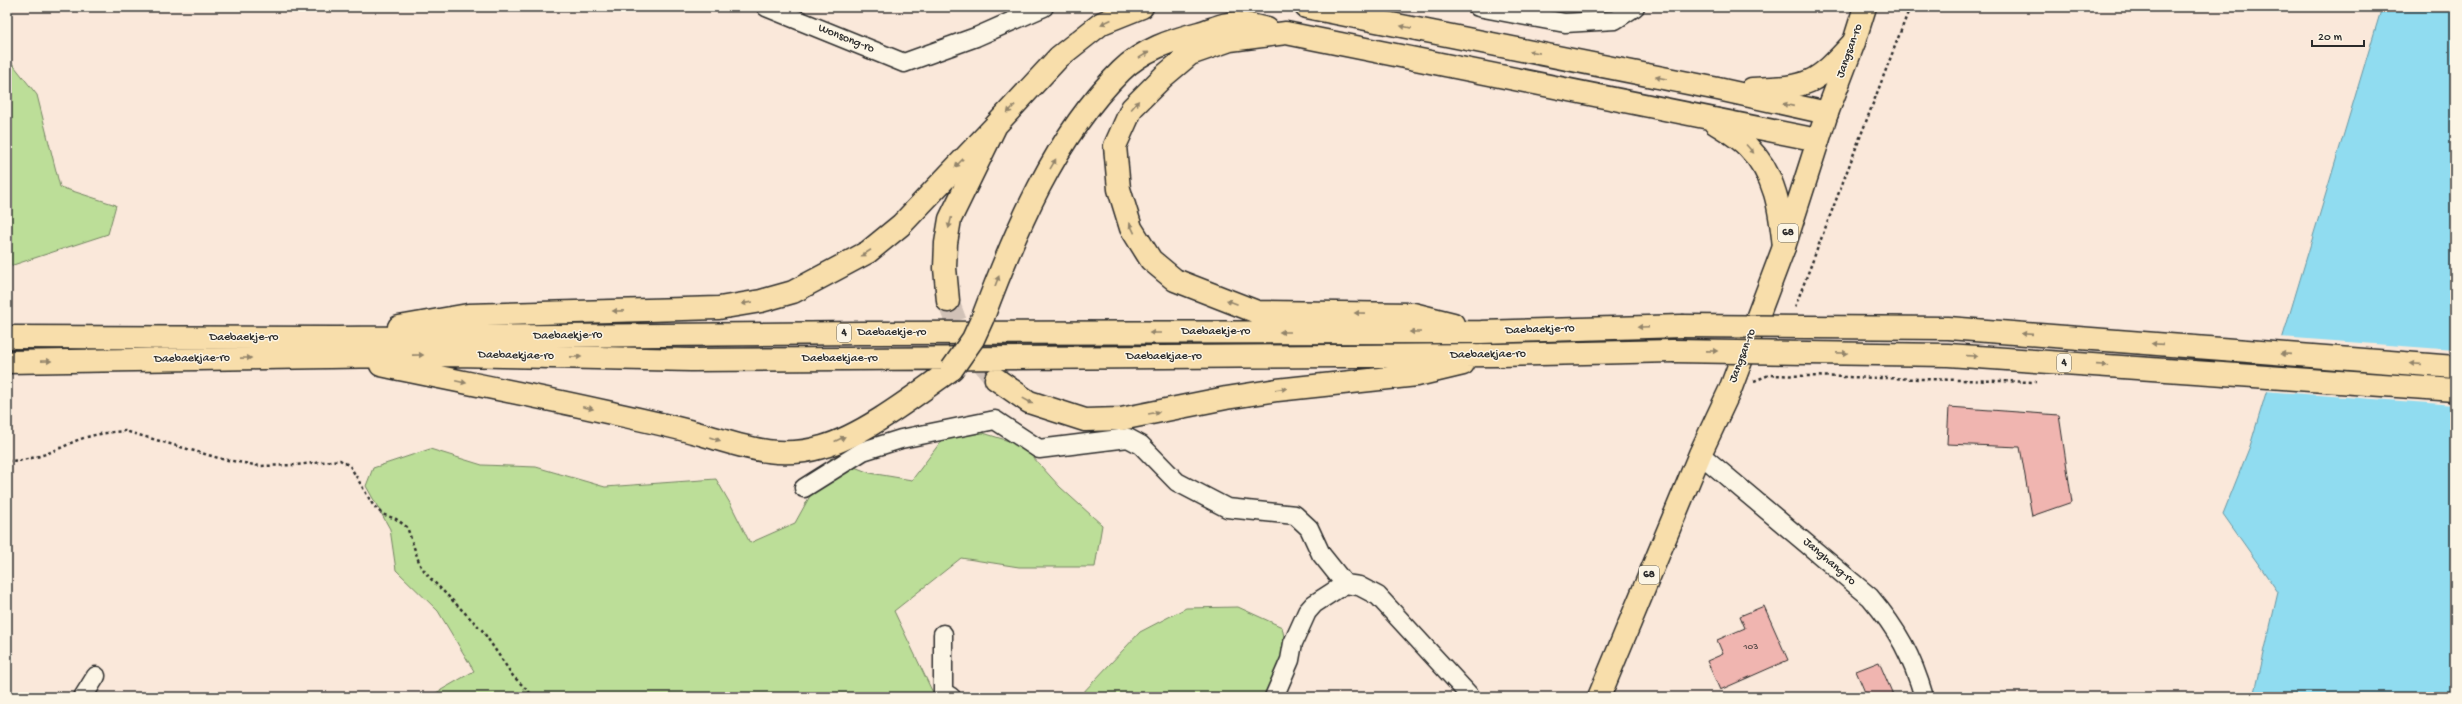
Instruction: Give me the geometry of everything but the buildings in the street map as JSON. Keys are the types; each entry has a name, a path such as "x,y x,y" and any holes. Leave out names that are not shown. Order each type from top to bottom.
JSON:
{"main road":[{"path":"339,347 468,315 719,308 761,301 793,292 868,252 901,225 1059,57 1102,23 1142,7"},
{"path":"1306,7 1718,89 1827,113"},
{"name":"Jangsan-ro","path":"1599,697 1700,454 1730,390 1784,247 1827,113 1854,42 1865,7"},
{"path":"339,347 608,412 764,452 794,452 823,447 880,418 952,369 974,339 1014,235 1035,196 1084,113 1122,70 1145,54 1172,40 1236,23 1818,140"},
{"path":"1286,33 1230,40 1190,54 1164,76 1132,108 1115,146 1119,189 1131,228 1147,254 1151,260 1175,280 1257,312 1413,314 1481,332"},
{"path":"1718,89 1778,88 1796,86 1814,81 1828,71 1854,42"},
{"path":"1708,118 1748,146 1771,178 1780,210 1784,247"},
{"path":"948,301 945,268 946,243 950,219 996,125"},
{"name":"Daebaekje-ro","path":"7,337 339,347 861,333 1481,332 1682,326 1948,328 2455,367"},
{"name":"Daebaekjae-ro","path":"7,362 339,347 456,355 691,360 1499,355 1673,351 1948,354 2455,390"},
{"path":"996,379 1029,402 1058,412 1085,420 1121,419 1277,390 1417,375 1499,355"}],"street":[{"name":"Wonsong-ro","path":"766,7 904,63 976,37 1044,7"},
{"path":"1478,7 1565,23 1615,20 1635,7"},
{"path":"804,488 863,451 901,439 995,420 1039,449 1128,438 1141,445 1177,482 1227,508 1295,515 1309,528 1321,554 1346,584"},
{"name":"Janghang-ro","path":"1700,454 1870,597 1889,619 1914,664 1924,697"},
{"path":"1274,697 1290,660 1292,643 1308,612 1314,604 1346,584 1359,586 1378,596 1471,697"},
{"path":"943,634 943,692 951,697"},
{"path":"83,697 96,676"}],"path":[{"path":"1795,309 1910,7"},
{"path":"1769,375 1772,368"},
{"path":"7,461 20,461 61,449 72,442 112,432 125,431 222,459 260,466 296,465 340,460 350,466 372,505 382,514 396,519 407,527 420,565 429,577 482,630 513,676 534,697"}],"green space":[{"path":"7,57 37,95 60,187 116,205 108,234 7,267"},
{"path":"954,424 1022,445 1060,487 1102,525 1095,567 1019,567 961,558 894,611 935,697 429,697 474,671 438,611 396,570 390,529 366,486 373,468 430,449 482,465 536,467 605,487 716,479 750,543 795,523 831,458 870,473 912,480"},
{"path":"1238,607 1282,627 1288,656 1273,676 1279,697 1079,697 1140,632 1186,608"}],"water":[{"path":"2382,7 2455,7 2455,697 2254,697 2278,592 2223,514 2250,446"}],"pier":[{"path":"2280,337 2455,350 2455,405 2264,391"}],"tunnel":[{"path":"948,301 962,338 996,379"}]}
